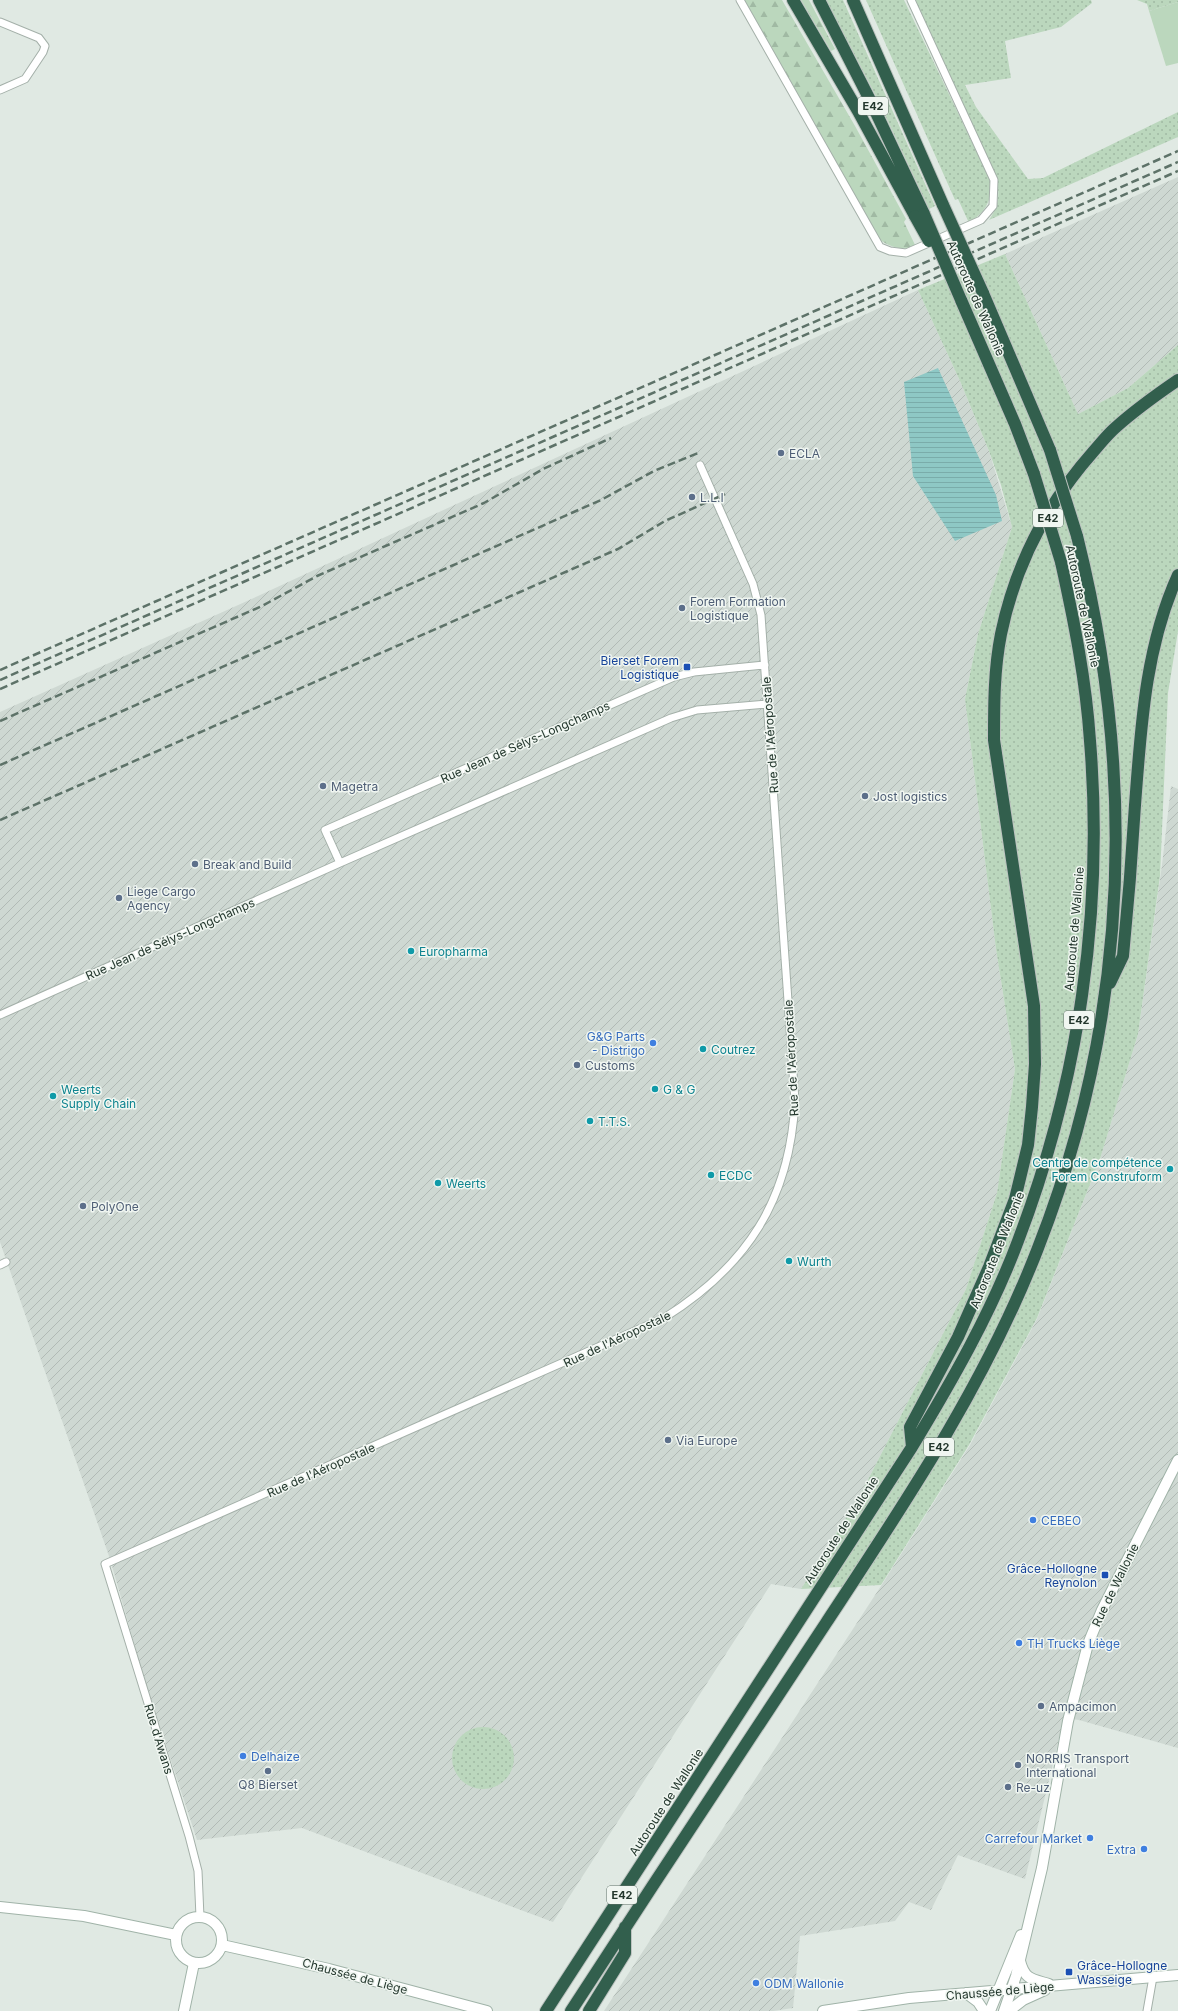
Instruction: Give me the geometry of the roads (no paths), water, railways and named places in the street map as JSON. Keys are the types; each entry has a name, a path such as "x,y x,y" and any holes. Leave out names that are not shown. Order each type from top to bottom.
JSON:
{"highway":[{"path":"793,0 920,215"},
{"name":"Autoroute de Wallonie","path":"546,2011 912,1447 976,1335 1018,1243 1050,1145 1076,1041 1085,983 1093,890 1093,788 1085,688 1077,639 1061,562 1034,474 1015,424 961,300 920,215 854,67 819,0"},
{"name":"Autoroute de Wallonie","path":"571,2011 920,1479 960,1413 996,1345 1038,1250 1069,1158 1086,1097 1105,993 1116,890 1116,789 1103,661 1090,586 1077,536 1050,450 983,293 853,0"},
{"path":"912,1447 910,1427 958,1337 989,1267 1015,1199 1028,1145 1036,1064 1034,1006 994,740 994,708 1001,634 1011,595 1022,564 1036,534 1058,496 1114,428 1149,400 1178,380"},
{"path":"1105,993 1123,956 1143,701 1151,658 1162,619 1178,575"},
{"path":"589,2011 625,1953 625,1927"}],"main road":[{"name":"Rue de Wallonie","path":"1004,2011 1012,1990 1020,1961 1042,1868 1068,1721 1088,1644 1102,1610 1178,1460"},
{"name":"Rue de Wallonie","path":"990,2011 1033,1905"},
{"path":"0,1907 84,1916 176,1935"},
{"path":"200,1916 215,1923 222,1937 222,1945 219,1952 208,1961 194,1963 185,1959 179,1952 176,1944 176,1935 185,1921 200,1916"},
{"name":"Chaussée de Liège","path":"222,1945 329,1968 487,2011"},
{"path":"1020,1961 1026,1976 1057,1986"},
{"path":"184,2011 194,1963"},
{"name":"Chaussée de Liège","path":"823,2011 900,1999 1178,1975"},
{"path":"1009,2011 1029,1997 1057,1986"},
{"path":"966,1993 978,2002 984,2011"}],"street":[{"path":"740,0 880,247 906,254 981,220 993,206 995,194 994,180 911,0"},
{"path":"0,22 35,36 44,43 43,52 25,79 0,90"},
{"name":"Rue de l'Aéropostale","path":"105,1564 664,1318 688,1304 715,1282 741,1254 762,1223 774,1198 786,1163 794,1122 795,1101 765,665 758,599 700,465"},
{"name":"Rue Jean de Sélys-Longchamps","path":"340,863 325,830 674,677 694,672 765,665"},
{"name":"Rue Jean de Sélys-Longchamps","path":"0,1015 340,863 671,718 697,710 768,704"},
{"name":"Rue d'Awans","path":"105,1564 189,1836 198,1871 200,1916"},
{"path":"1147,2011 1153,1978"}],"water":[{"path":"938,368 996,495 1002,521 955,541 913,476 904,382"}],"railway":[{"path":"0,670 1178,151"},
{"path":"0,680 1178,162"},
{"path":"0,689 1178,171"},
{"path":"0,721 262,606 317,576 484,503 543,469 611,438"},
{"path":"0,765 601,500 654,471 698,453"},
{"path":"0,820 618,549 665,521 725,494"}],"place":[{"name":"ECLA","path":"781,453"},
{"name":"L.L.I","path":"692,497"},
{"name":"Forem Formation Logistique","path":"682,608"},
{"name":"Bierset Forem Logistique","path":"687,667"},
{"name":"Magetra","path":"323,786"},
{"name":"Jost logistics","path":"865,796"},
{"name":"Break and Build","path":"195,864"},
{"name":"Liege Cargo Agency","path":"119,898"},
{"name":"Europharma","path":"411,951"},
{"name":"G&G Parts - Distrigo","path":"653,1043"},
{"name":"Coutrez","path":"703,1049"},
{"name":"Customs","path":"577,1065"},
{"name":"G & G","path":"655,1089"},
{"name":"Weerts Supply Chain","path":"53,1096"},
{"name":"T.T.S.","path":"590,1121"},
{"name":"Centre de compétence Forem Construform","path":"1170,1169"},
{"name":"ECDC","path":"711,1175"},
{"name":"Weerts","path":"438,1183"},
{"name":"PolyOne","path":"83,1206"},
{"name":"Wurth","path":"789,1261"},
{"name":"Via Europe","path":"668,1440"},
{"name":"CEBEO","path":"1033,1520"},
{"name":"Grâce-Hollogne Reynolon","path":"1105,1575"},
{"name":"TH Trucks Liège","path":"1019,1643"},
{"name":"Ampacimon","path":"1041,1706"},
{"name":"Delhaize","path":"243,1756"},
{"name":"NORRIS Transport International","path":"1018,1765"},
{"name":"Q8 Bierset","path":"268,1771"},
{"name":"Re-uz","path":"1008,1787"},
{"name":"Carrefour Market","path":"1090,1838"},
{"name":"Extra","path":"1144,1849"},
{"name":"Grâce-Hollogne Wasseige","path":"1069,1972"},
{"name":"ODM Wallonie","path":"756,1983"}]}
